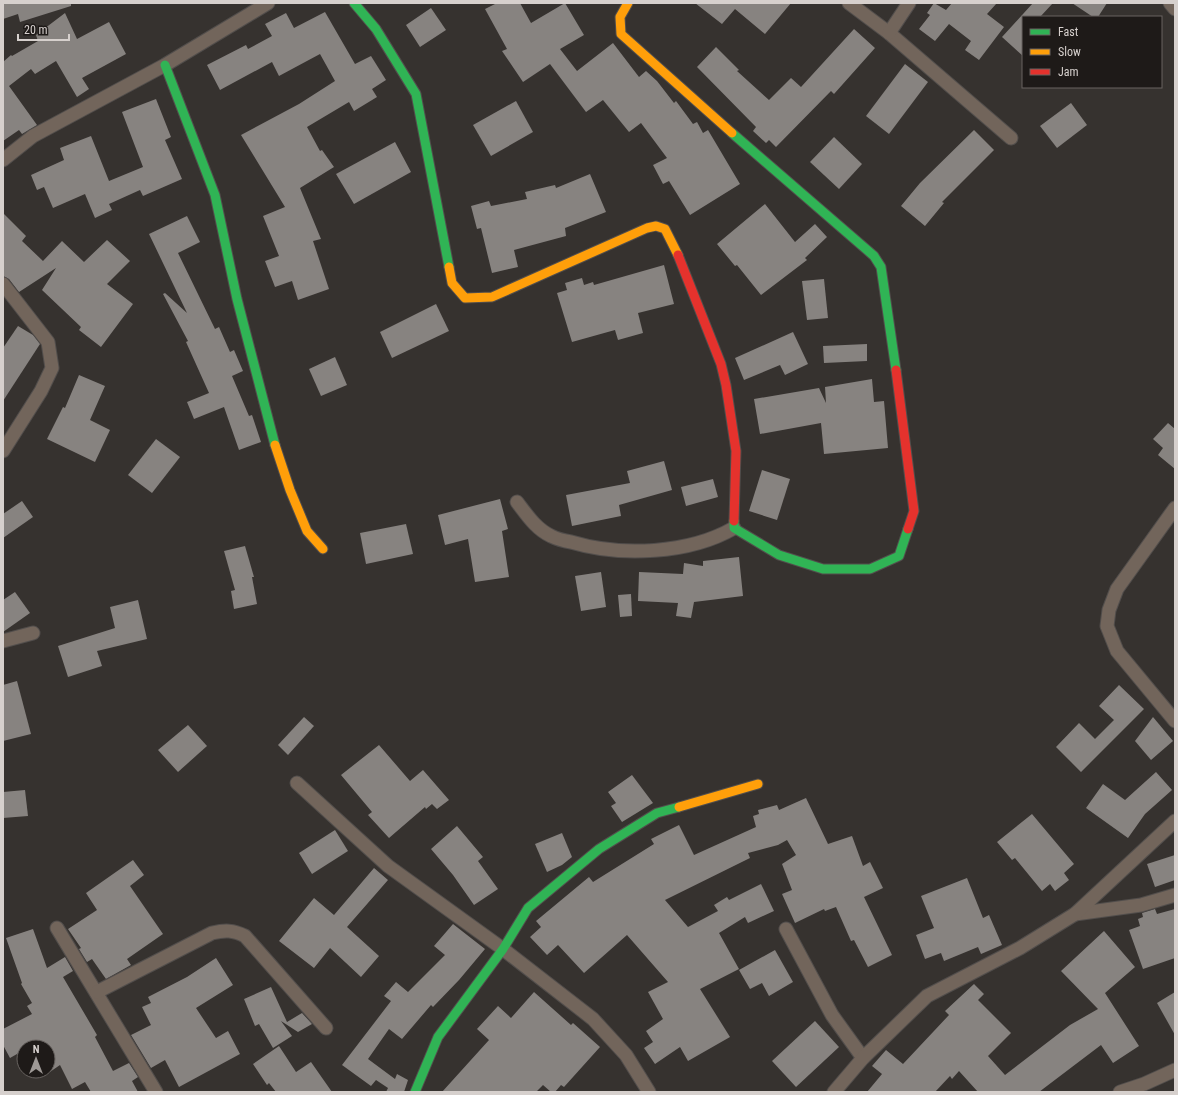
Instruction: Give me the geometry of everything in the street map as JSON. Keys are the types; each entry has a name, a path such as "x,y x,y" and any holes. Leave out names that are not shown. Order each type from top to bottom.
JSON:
{"street":[{"path":"3,160 33,136 165,65 268,3"},
{"path":"354,3 376,29 416,94 452,283 465,298 492,297 647,228 656,226 665,229 675,246 721,364 726,385 736,451 734,528"},
{"path":"628,3 620,12 619,24 621,34 769,167 874,256 881,267 904,427 914,511 899,556 870,569 823,569 779,555 734,528"},
{"path":"849,3 890,33 1011,138"},
{"path":"890,33 908,3"},
{"path":"1170,3 1175,9"},
{"path":"165,65 215,195 236,299 278,454 290,490 307,531 323,550"},
{"path":"3,284 48,342 52,368 41,391 3,451"},
{"path":"517,502 532,523 551,536 590,548 666,550 691,546 719,537 734,528"},
{"path":"1175,508 1117,589 1108,610 1107,626 1117,650 1175,721"},
{"path":"3,641 34,633"},
{"path":"297,783 388,866 503,948 593,1019 626,1055 649,1092"},
{"path":"417,1091 438,1037 503,948 528,908 599,849 658,813 758,784"},
{"path":"834,1092 863,1058 927,996 1020,948 1075,914 1175,821"},
{"path":"1075,914 1141,905 1175,895"},
{"path":"57,928 156,1092"},
{"path":"786,929 832,1015 863,1058"},
{"path":"97,992 212,933 226,930 235,931 245,936 326,1028"},
{"path":"1120,1092 1147,1088 1175,1070"}],"building":[{"path":"3,3 71,3 71,6 20,22 18,14 3,19"},
{"path":"497,3 520,3 531,23 565,3 584,35 560,49 577,71 613,43 639,77 646,71 657,81 674,103 676,101 693,124 697,122 703,133 708,130 740,184 690,215 669,181 663,184 653,165 667,158 641,123 629,132 603,100 586,112 550,64 523,82 502,51 507,49 485,9"},
{"path":"695,3 791,3 765,34 735,9 722,24"},
{"path":"934,3 946,10 952,3 997,3 987,14 1004,27 979,60 965,50 971,41 949,24 935,41 919,29 930,15 927,13"},
{"path":"1033,3 1053,3 1041,16 1022,16 1022,55 1002,37"},
{"path":"1072,3 1107,3 1099,16 1092,16"},
{"path":"431,8 446,30 420,47 406,25"},
{"path":"325,12 355,64 371,56 386,80 372,89 377,97 354,111 349,102 307,127 320,151 322,150 334,167 300,188 321,239 313,241 329,289 298,300 292,281 275,287 265,261 279,256 263,216 285,207 241,135 299,104 335,81 320,54 279,76 272,62 220,90 207,65 246,45 248,49 272,36 265,24 286,13 294,28"},
{"path":"65,13 77,39 109,22 126,54 82,78 89,89 77,97 56,61 35,74 31,69 9,86 37,125 22,134 19,130 3,141 3,62 11,55 12,56 38,41 36,35"},
{"path":"854,29 875,48 834,94 831,91 776,147 769,140 766,143 753,131 756,127 697,67 716,47 739,70 737,71 769,100 791,78 801,87"},
{"path":"905,64 928,82 889,134 866,116"},
{"path":"156,99 171,137 165,140 182,179 143,196 140,190 109,204 112,210 95,218 85,194 53,208 44,187 37,190 31,175 64,160 60,148 91,136 109,181 143,167 122,112"},
{"path":"516,101 533,132 491,156 473,125"},
{"path":"1071,103 1087,125 1057,148 1040,126"},
{"path":"974,130 994,150 942,202 944,203 925,226 901,206 920,183"},
{"path":"834,137 862,164 839,189 810,162"},
{"path":"395,142 411,172 354,204 336,174"},
{"path":"590,174 606,212 565,228 566,236 514,250 518,267 492,273 481,228 477,229 471,206 489,201 491,206 527,199 525,192 555,185 556,188"},
{"path":"765,204 795,242 815,224 827,237 805,258 807,260 761,295 737,265 735,266 717,244"},
{"path":"3,213 26,236 22,241 43,261 62,241 84,262 107,240 130,261 107,284 133,304 101,347 79,330 81,327 42,290 56,268 19,292 9,279 3,276"},
{"path":"187,216 200,242 178,253 215,329 219,327 230,352 234,350 243,371 232,376 249,416 252,415 261,442 239,450 224,407 194,419 187,402 209,393 186,342 188,341 163,294 165,293 187,313 149,234"},
{"path":"664,265 674,304 638,313 643,333 618,340 615,330 572,342 557,293 567,290 565,283 582,278 584,285 593,282 594,285"},
{"path":"824,279 828,318 807,320 802,281"},
{"path":"436,304 449,331 392,358 380,332"},
{"path":"18,326 33,335 40,344 3,401 3,348"},
{"path":"793,332 808,364 785,375 780,365 744,380 735,358"},
{"path":"867,344 867,361 824,363 823,346"},
{"path":"335,357 347,385 321,396 309,369"},
{"path":"79,375 105,386 90,420 110,430 95,462 47,439 63,407 65,408"},
{"path":"872,379 874,402 884,401 888,448 824,454 821,423 760,434 754,399 819,388 826,403 825,387"},
{"path":"1168,423 1175,429 1175,469 1158,455 1163,448 1153,439"},
{"path":"156,439 180,457 152,493 128,475"},
{"path":"664,461 672,490 619,505 621,516 572,526 566,495 630,483 627,471"},
{"path":"762,470 790,479 777,520 749,511"},
{"path":"713,479 718,497 686,506 681,487"},
{"path":"500,499 508,529 502,531 509,577 475,582 468,539 445,545 438,515"},
{"path":"22,501 33,517 3,538 3,514"},
{"path":"406,524 413,554 366,564 360,533"},
{"path":"245,546 254,577 252,577 257,604 234,609 231,591 235,590 224,551"},
{"path":"739,557 743,596 694,602 691,618 676,616 678,603 638,601 639,572 683,574 684,563 703,566 703,561"},
{"path":"601,572 606,607 581,611 575,576"},
{"path":"15,592 30,613 3,632 3,600"},
{"path":"631,594 632,616 620,617 618,595"},
{"path":"138,600 147,639 97,651 102,666 68,677 58,646 115,628 110,607"},
{"path":"17,681 31,734 3,741 3,685"},
{"path":"1119,685 1144,709 1081,772 1056,747 1079,723 1095,739 1114,720 1099,706"},
{"path":"304,717 314,726 288,755 278,745"},
{"path":"1153,717 1173,741 1151,760 1135,741"},
{"path":"188,725 207,746 178,772 158,750"},
{"path":"379,745 410,781 423,770 449,800 437,809 432,804 426,809 425,807 389,838 368,815 372,812 341,775"},
{"path":"1156,772 1172,790 1145,814 1128,838 1086,808 1103,784 1125,800"},
{"path":"632,775 653,803 622,822 611,806 616,803 608,792"},
{"path":"25,790 28,816 3,818 3,792"},
{"path":"806,798 828,844 852,836 863,866 870,862 883,888 864,897 892,955 868,967 854,940 851,941 836,907 825,911 824,909 795,923 782,894 792,890 782,864 796,855 787,840 778,845 748,853 750,858 665,900 688,927 718,911 714,905 727,897 729,900 761,884 774,911 748,923 745,917 719,933 739,969 700,989 730,1037 688,1061 680,1047 655,1064 644,1048 653,1042 646,1031 663,1019 648,992 668,982 627,935 584,973 558,945 547,955 530,937 541,927 536,921 589,877 593,882 654,844 651,839 679,825 694,855 756,827 753,816 759,814 758,810 777,805 779,810"},
{"path":"1032,814 1074,864 1064,873 1069,880 1055,891 1050,884 1042,891 1015,858 1012,860 997,842"},
{"path":"457,826 483,857 478,861 498,889 474,905 453,875 431,849"},
{"path":"335,830 348,851 312,874 299,853"},
{"path":"562,833 572,857 562,865 547,872 535,844"},
{"path":"1175,855 1175,880 1155,887 1147,864"},
{"path":"133,860 144,875 130,886 163,934 127,959 131,965 106,979 92,959 87,962 79,949 81,948 68,929 97,910 86,893"},
{"path":"374,868 388,880 347,927 379,956 361,977 330,948 314,968 279,941 314,898 334,915"},
{"path":"967,878 983,918 989,915 1002,945 981,954 978,947 944,961 941,953 925,959 916,935 934,928 921,896"},
{"path":"1155,909 1157,914 1175,909 1175,958 1143,969 1129,930 1140,926 1138,919 1143,917 1142,913"},
{"path":"453,924 485,949 459,980 433,1007 431,1005 402,1039 389,1029 368,1059 395,1079 397,1074 408,1080 404,1092 386,1092 388,1088 376,1080 371,1086 342,1065 391,1001 384,996 396,982 408,992 445,955 434,946"},
{"path":"33,929 47,968 65,957 73,971 63,977 97,1035 95,1037 113,1071 129,1063 138,1077 132,1081 138,1092 91,1092 85,1082 72,1089 60,1065 56,1068 56,1039 16,1039 16,1055 10,1058 3,1045 3,1029 32,1014 27,1006 32,1003 21,984 22,983 6,938"},
{"path":"1104,931 1135,967 1105,993 1139,1046 1113,1063 1101,1045 1039,1092 978,1092 959,1071 952,1079 950,1076 935,1092 867,1092 882,1074 872,1066 886,1050 903,1064 949,1015 945,1011 974,984 984,994 978,1000 1011,1033 988,1056 1005,1075 1070,1025 1098,1009 1061,971"},
{"path":"775,950 793,982 769,996 762,983 750,989 739,970"},
{"path":"216,958 233,985 196,1008 216,1038 228,1031 240,1054 179,1087 165,1060 151,1068 131,1035 151,1025 142,1007 151,1003 148,997 187,977"},
{"path":"271,987 287,1022 302,1013 312,1024 298,1032 281,1021 292,1036 273,1048 259,1024 255,1026 244,999"},
{"path":"534,992 571,1025 573,1023 600,1047 564,1087 561,1085 555,1092 551,1092 543,1085 536,1092 442,1092 489,1040 477,1029 498,1006 511,1018"},
{"path":"1175,992 1175,1035 1157,1003"},
{"path":"815,1021 839,1047 796,1087 772,1061"},
{"path":"279,1046 296,1072 311,1062 332,1092 276,1092 269,1083 267,1085 253,1064"}],"traffic: fast":[{"path":"354,3 376,29 416,94 449,267"},
{"path":"165,65 215,195 237,299 275,445"},
{"path":"732,133 874,256 881,267 896,370"},
{"path":"734,521 734,528 779,555 823,569 870,569 899,556 908,529"},
{"path":"415,1092 438,1037 503,949 528,908 599,849 657,813 679,807"}],"traffic: slow":[{"path":"628,3 620,17 621,34 732,133"},
{"path":"449,267 452,283 465,298 492,297 647,228 656,226 665,229 678,255"},
{"path":"275,445 290,490 307,531 323,549"},
{"path":"679,807 758,784"}],"traffic: jam":[{"path":"678,255 721,364 726,385 736,451 734,521"},
{"path":"896,370 914,511 908,529"}]}
